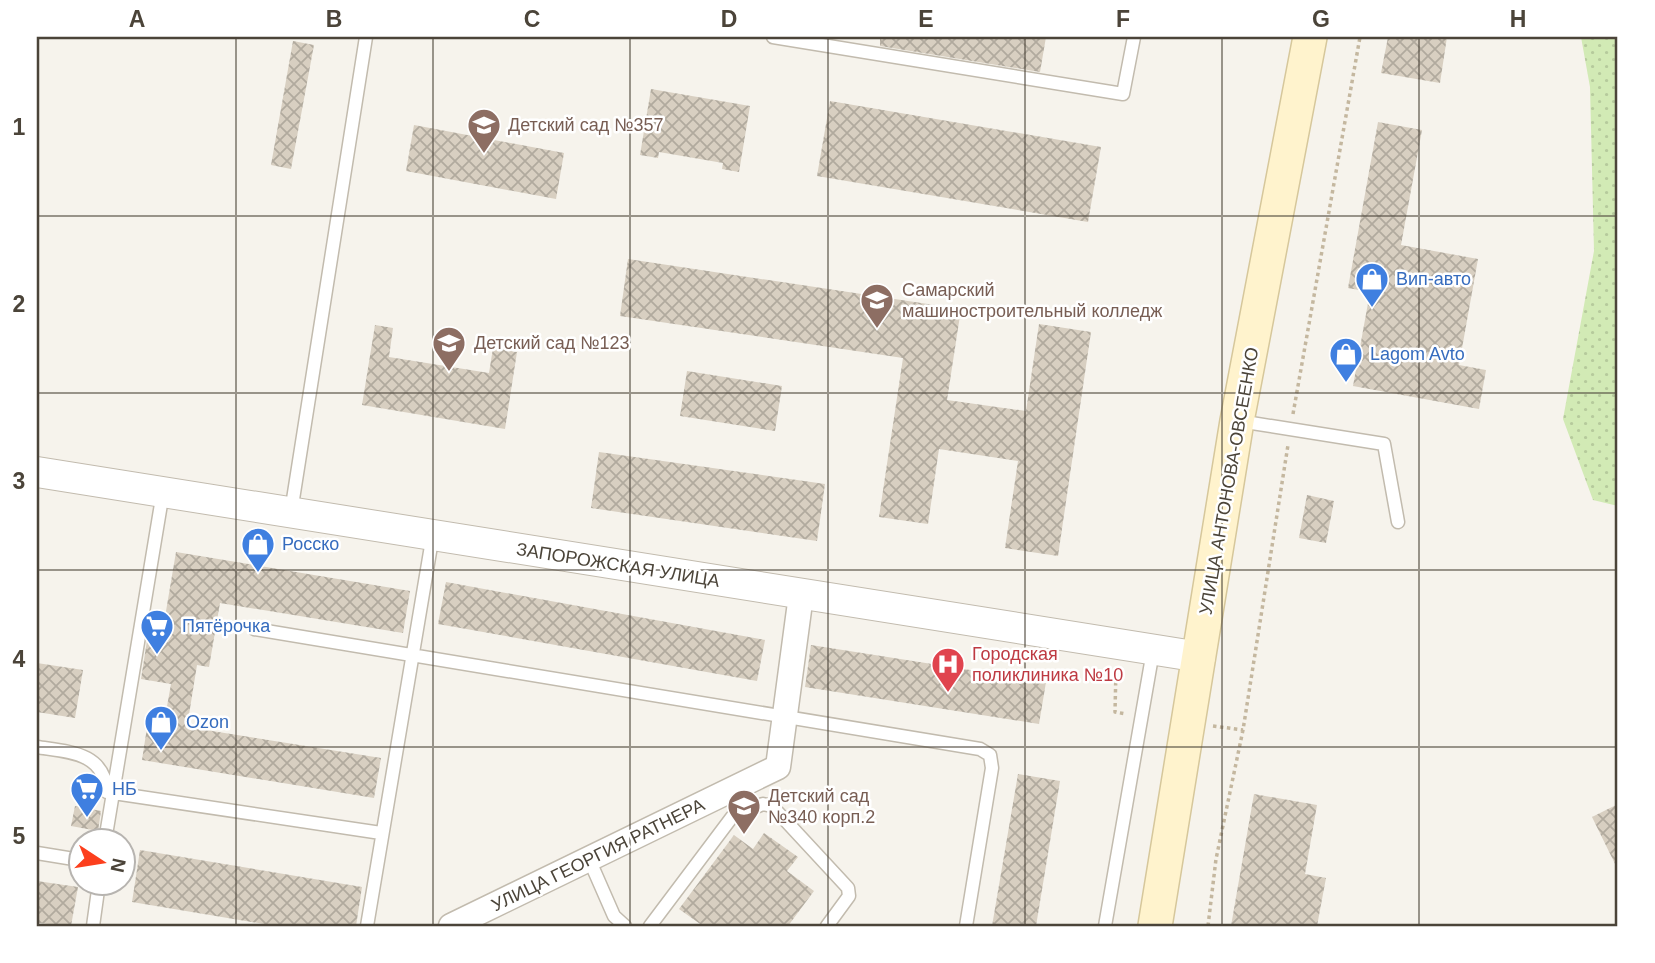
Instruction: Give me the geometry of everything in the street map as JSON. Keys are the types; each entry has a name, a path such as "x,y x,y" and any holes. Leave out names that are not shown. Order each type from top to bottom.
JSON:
{"main road":[{"name":"УЛИЦА АНТОНОВА-ОВСЕЕНКО","path":"1155,926 1237,421 1310,37"}],"street":[{"name":"ЗАПОРОЖСКАЯ УЛИЦА","path":"37,472 1200,657"},
{"name":"УЛИЦА ГЕОРГИЯ РАТНЕРА","path":"451,926 778,767 801,595"}],"lane":[{"path":"291,512 366,37"},
{"path":"773,37 1123,94 1134,37"},
{"path":"1237,421 1384,444 1398,522"},
{"path":"108,827 163,491"},
{"path":"367,926 433,534"},
{"path":"254,629 980,749 990,755 992,768 966,926"},
{"path":"1105,926 1153,651"},
{"path":"37,747 85,755 102,771 107,792 381,833"},
{"path":"650,926 732,817 763,804 772,806 848,888 849,896 827,926"},
{"path":"37,853 66,858"},
{"path":"589,859 614,916 625,926"},
{"path":"93,926 97,897"}],"path":[{"path":"1208,926 1216,859 1242,730 1290,430 1360,37"}],"green space":[{"path":"1581,37 1618,37 1618,506 1593,500 1563,419 1594,251 1590,87"}],"building":[{"path":"880,37 1046,37 1040,72 880,46"},
{"path":"1388,37 1447,37 1440,83 1381,73"},
{"path":"293,41 314,45 291,169 271,165"},
{"path":"651,89 750,106 739,172 722,169 723,163 659,152 658,158 640,155"},
{"path":"830,101 1101,147 1088,222 817,176"},
{"path":"1378,122 1422,130 1401,245 1478,259 1459,365 1486,370 1479,409 1353,386 1370,292 1348,288"},
{"path":"414,125 564,153 556,199 406,171"},
{"path":"628,259 961,309 947,400 1026,411 1039,324 1091,332 1058,556 1005,548 1018,461 939,449 928,524 879,517 903,358 620,316"},
{"path":"375,325 393,328 389,357 489,373 493,348 517,352 505,429 362,405"},
{"path":"687,371 782,386 775,431 680,416"},
{"path":"599,452 825,484 817,541 591,508"},
{"path":"1307,495 1334,501 1326,543 1299,538"},
{"path":"176,552 410,591 403,633 220,603 209,667 197,665 187,727 381,758 374,798 142,760 148,721 164,723 171,684 141,679 151,615 165,617"},
{"path":"446,582 765,640 757,681 438,624"},
{"path":"811,645 1046,682 1039,724 805,687"},
{"path":"37,663 83,670 75,718 37,712"},
{"path":"1018,774 1060,781 1036,926 992,926"},
{"path":"1254,794 1317,805 1305,874 1326,878 1317,926 1231,926"},
{"path":"1618,804 1618,870 1592,817"},
{"name":"НБ","path":"75,806 101,811 99,827 71,826"},
{"path":"764,833 798,857 787,871 814,891 788,926 703,926 679,909 734,835 753,849"},
{"path":"140,850 362,887 356,926 276,926 132,902 133,897 136,897"},
{"path":"37,881 66,885 66,897 76,897 71,926 37,923"}],"place":[{"name":"Детский сад №357","path":"484,155"},
{"name":"Вип-авто","path":"1372,309"},
{"name":"Самарский машиностроительный колледж","path":"877,330"},
{"name":"Детский сад №123","path":"449,373"},
{"name":"Lagom Avto","path":"1346,384"},
{"name":"Росско","path":"258,574"},
{"name":"Пятёрочка","path":"157,656"},
{"name":"Городская поликлиника №10","path":"948,694"},
{"name":"Ozon","path":"161,752"},
{"name":"НБ","path":"87,819"},
{"name":"Детский сад №340 корп.2","path":"744,836"}]}
